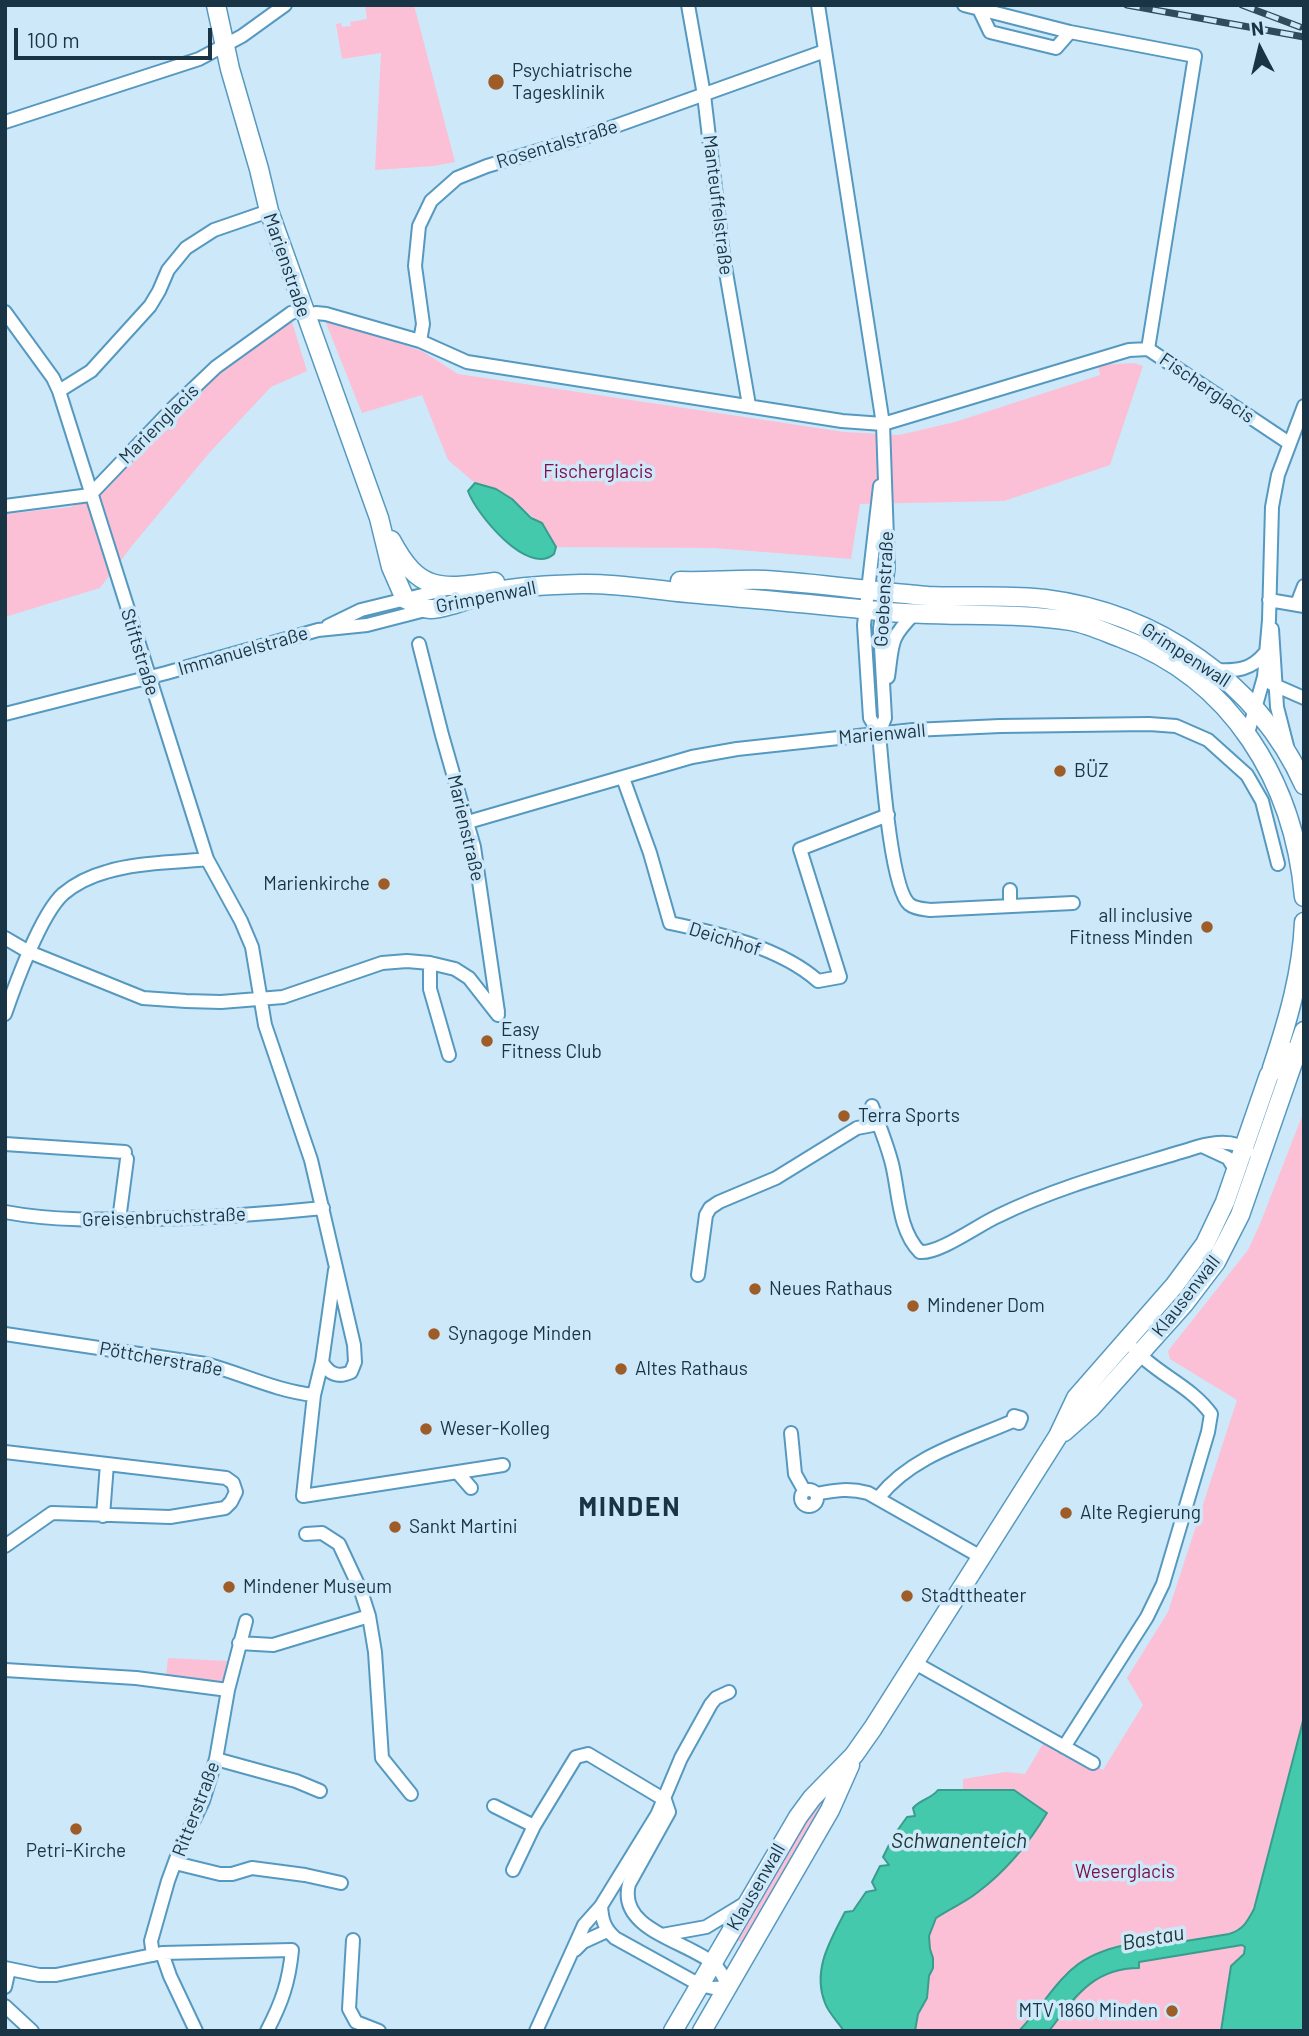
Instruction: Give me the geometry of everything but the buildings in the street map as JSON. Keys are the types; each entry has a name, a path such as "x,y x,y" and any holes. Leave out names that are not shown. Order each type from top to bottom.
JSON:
{"street":[{"name":"Marienstraße","path":"216,5 224,46 269,211 379,518 391,567 405,599"},
{"path":"5,122 199,59 261,24 285,5"},
{"name":"Manteuffelstraße","path":"688,5 704,95 723,256 748,405"},
{"name":"Goebenstraße","path":"818,5 883,424 888,568 876,591 874,610 864,625 870,718 879,733"},
{"path":"964,5 1070,32 1195,56 1148,349"},
{"path":"979,9 990,32 1056,48 1070,32"},
{"name":"Rosentalstraße","path":"420,341 423,324 416,282 416,238 422,216 444,187 457,178 486,166 582,138 825,51"},
{"path":"59,391 91,371 150,306 167,270 186,248 214,230 269,211"},
{"name":"Stiftstraße","path":"5,312 53,378 59,391 206,859 249,938 257,966 271,1047 311,1160 352,1334 355,1355 351,1372 337,1375 331,1373 322,1362"},
{"name":"Marienglacis","path":"90,495 216,367 291,313 304,313"},
{"name":"Fischerglacis","path":"304,313 326,314 420,341 467,362 842,421 883,424 1129,350 1148,349 1289,443"},
{"path":"1248,733 1264,677 1269,620 1272,507 1289,443 1304,406"},
{"name":"Goebenstraße","path":"879,733 885,718 885,705 880,639 874,610 884,462"},
{"path":"5,506 90,495"},
{"name":"Marienstraße","path":"379,518 410,571 425,580 452,587"},
{"name":"Grimpenwall","path":"405,599 452,587 548,576 607,575 688,582 765,580 928,596 1029,597 1080,606 1134,621 1216,670 1237,688 1273,730 1304,785"},
{"name":"Grimpenwall","path":"405,599 429,609 494,592 534,586 588,584 914,614 1030,616 1074,621 1142,645 1201,682 1248,733 1276,782 1287,812 1299,859 1304,897"},
{"path":"1269,600 1300,605 1304,586"},
{"name":"Immanuelstraße","path":"318,630 361,610 405,599"},
{"name":"Immanuelstraße","path":"5,713 318,630 377,623 429,609"},
{"path":"885,705 892,640 914,614"},
{"path":"1269,620 1274,636 1277,707 1289,756"},
{"name":"Marienstraße","path":"419,644 474,847 498,1015 469,978 455,969 430,963"},
{"path":"1216,670 1244,669 1259,661 1265,653"},
{"path":"1264,677 1275,687 1304,698"},
{"name":"Marienwall","path":"468,822 714,752 879,733 1000,726 1176,726 1208,740 1247,775 1257,790 1260,815 1278,864"},
{"path":"879,733 893,857 909,904 917,909 930,910 1073,903"},
{"name":"Deichhof","path":"623,778 670,923 743,942 805,970 818,981 840,977 800,849 888,816"},
{"path":"5,1014 29,952 63,894 101,873 206,859"},
{"path":"1010,890 1010,905"},
{"path":"1269,1075 1292,1002 1304,922"},
{"path":"5,938 29,952 143,998 221,1002 283,998 382,963 430,963 430,989 449,1055"},
{"path":"1302,948 1304,973"},
{"name":"Klausenwall","path":"702,2031 830,1810 854,1755 1058,1436 1076,1398 1181,1277 1205,1244 1225,1202 1269,1075 1302,1041"},
{"name":"Klausenwall","path":"1058,1436 1091,1408 1184,1304 1216,1262 1235,1226 1302,1041"},
{"path":"1282,1097 1304,1074"},
{"path":"872,1106 892,1164 905,1227 920,1252 931,1252 1038,1197 1213,1142 1244,1147 1253,1160 1256,1171"},
{"path":"698,1275 706,1216 710,1208 776,1178 857,1128 878,1124"},
{"path":"5,1144 126,1155 119,1220"},
{"path":"1201,1146 1228,1158 1236,1171"},
{"name":"Greisenbruchstraße","path":"5,1212 48,1218 119,1220 210,1217 323,1208"},
{"path":"335,1263 322,1362 314,1395 303,1496 503,1465"},
{"name":"Pöttcherstraße","path":"5,1334 206,1364 290,1392 314,1395"},
{"path":"1065,1747 1147,1617 1163,1584 1211,1414 1199,1398 1162,1374 1139,1354 1129,1336"},
{"path":"879,1497 905,1470 921,1460 1013,1421"},
{"path":"791,1433 795,1474 810,1492 854,1489 879,1497 981,1558"},
{"path":"5,1452 226,1478 233,1483 236,1492 232,1502 225,1508 170,1517 52,1513 5,1546"},
{"path":"103,1516 107,1464"},
{"path":"458,1474 471,1488"},
{"path":"306,1534 322,1533 339,1544 361,1591 369,1616 379,1697 382,1758 411,1794"},
{"path":"239,1643 273,1645 369,1616"},
{"name":"Ritterstraße","path":"157,1954 151,1941 175,1863 203,1801 216,1759 228,1690 246,1621"},
{"path":"915,1663 1093,1763"},
{"path":"5,1670 136,1678 228,1690"},
{"path":"601,1906 607,1931 626,1944 700,1985 712,1988 727,1987 722,1973 712,1962 662,1935 635,1916 626,1894 667,1806 681,1758 711,1704 716,1698 729,1692"},
{"path":"513,1870 570,1762 582,1754 588,1754 667,1806"},
{"name":"Klausenwall","path":"673,2031 785,1837 812,1798 854,1755"},
{"path":"216,1759 296,1781 320,1791"},
{"path":"494,1806 534,1826"},
{"path":"536,2031 584,1925 601,1906 667,1806"},
{"path":"175,1863 220,1874 232,1874 252,1868 341,1883"},
{"path":"601,1906 626,1894"},
{"path":"662,1935 717,1923 747,1902"},
{"path":"573,1953 583,1942 607,1931"},
{"path":"353,1940 349,2009 356,2022 379,2031"},
{"path":"5,1987 7,1969 56,1975 157,1954 292,1950 290,1978 281,2005 267,2031"},
{"path":"157,1954 196,2031"},
{"path":"5,2006 32,2031"}],"green space":[{"path":"365,5 414,5 455,162 375,170 381,53 342,59 336,24 341,23 342,27 351,26 350,22 367,19"},
{"name":"Fischerglacis","path":"324,318 422,351 458,374 844,432 899,435 955,422 1100,375 1098,365 1134,363 1143,366 1110,465 1004,501 860,504 851,559 714,548 556,547 549,533 527,512 496,489 475,483 448,460 422,395 362,413"},
{"path":"292,322 307,371 271,387 210,452 100,588 5,617 5,514 71,507 90,495 215,372"},
{"name":"Weserglacis","path":"1304,1111 1304,1717 1254,1909 1244,1924 1229,1934 1230,1947 1245,1947 1244,1954 1231,1966 1221,2031 915,2031 918,2014 927,1998 933,1958 929,1936 936,1918 977,1894 1014,1790 963,1790 963,1779 1006,1772 1025,1774 1047,1737 1103,1770 1143,1705 1127,1678 1168,1612 1237,1400 1170,1359 1168,1351 1248,1250"},
{"path":"168,1658 227,1661 223,1683 166,1677"},
{"path":"824,1794 829,1797 743,1943 735,1939 793,1839"}],"water":[{"path":"475,483 496,489 512,499 531,518 542,523 556,547 554,554 543,559 531,557 504,540 473,501 468,491"},
{"path":"1304,1717 1304,2031 1221,2031 1231,1966 1244,1954 1245,1947 1242,1945 1139,1962 1139,1968 1109,1973 1086,1987 1049,2031 1019,2031 1067,1974 1093,1955 1135,1943 1137,1949 1229,1934 1244,1925 1254,1909"},
{"name":"Schwanenteich","path":"938,1790 1014,1790 1047,1813 1025,1846 998,1875 973,1896 936,1918 929,1936 933,1968 929,1976 927,1998 918,2014 915,2031 844,2031 826,2006 822,1991 824,1956 845,1912 853,1911 866,1892 876,1890 872,1882 880,1866 889,1865 883,1857 889,1845 895,1844 892,1838 907,1817 915,1816 913,1808"}],"railway":[{"path":"1127,5 1304,37"},
{"path":"1242,5 1300,27"}],"place":[{"name":"Psychiatrische Tagesklinik","path":"496,82"},
{"name":"BÜZ","path":"1060,771"},
{"name":"Marienkirche","path":"384,884"},
{"name":"all inclusive Fitness Minden","path":"1207,927"},
{"name":"Easy Fitness Club","path":"487,1041"},
{"name":"Terra Sports","path":"844,1116"},
{"name":"Neues Rathaus","path":"755,1289"},
{"name":"Mindener Dom","path":"913,1306"},
{"name":"Synagoge Minden","path":"434,1334"},
{"name":"Altes Rathaus","path":"621,1369"},
{"name":"Weser-Kolleg","path":"426,1429"},
{"name":"Alte Regierung","path":"1066,1513"},
{"name":"Sankt Martini","path":"395,1527"},
{"name":"Mindener Museum","path":"229,1587"},
{"name":"Stadttheater","path":"907,1596"},
{"name":"Petri-Kirche","path":"76,1829"},
{"name":"MTV 1860 Minden","path":"1172,2011"}],"district":[{"name":"MINDEN","path":"630,1507"}],"water label":[{"name":"Bastau","path":"1153,1938"}]}
